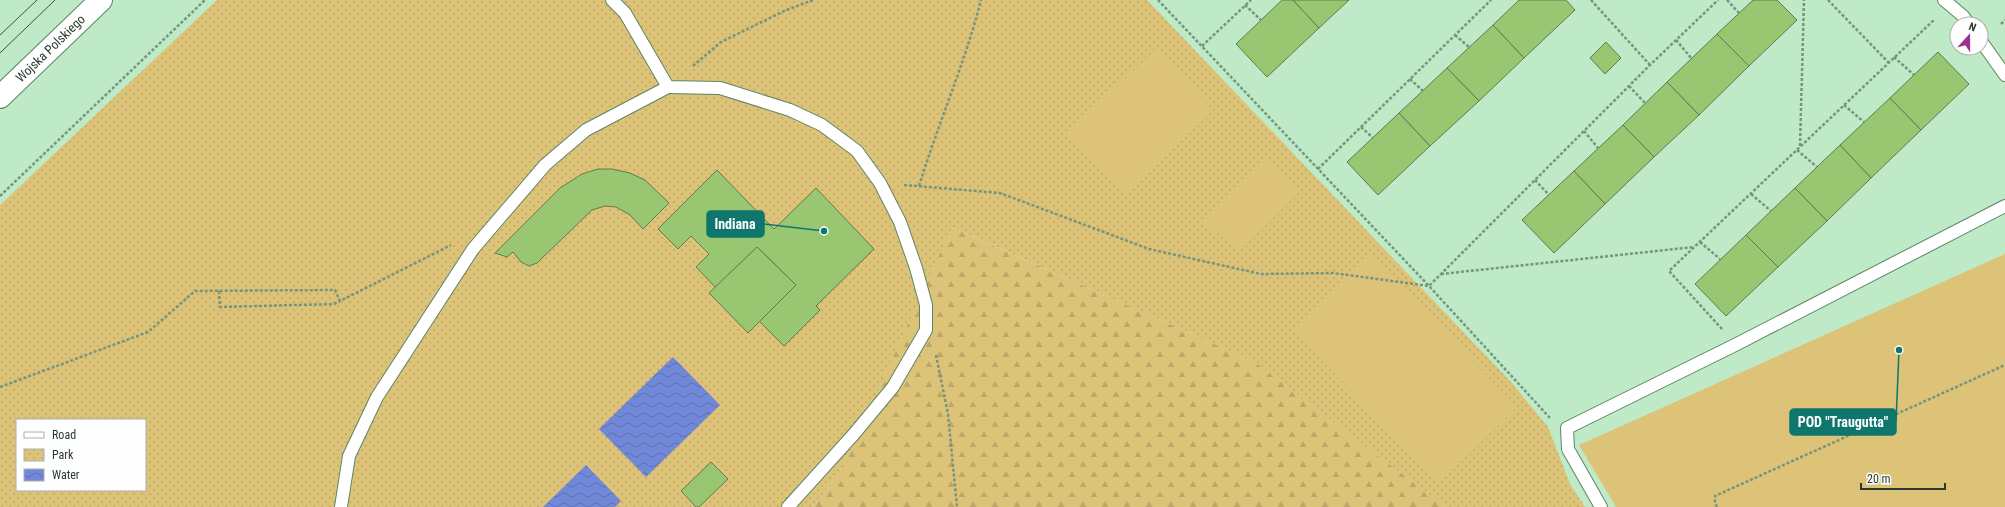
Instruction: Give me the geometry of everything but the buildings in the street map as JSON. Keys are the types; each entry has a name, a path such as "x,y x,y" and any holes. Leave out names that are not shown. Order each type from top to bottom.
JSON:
{"main road":[{"name":"Wojska Polskiego","path":"0,97 101,0"}],"lane":[{"path":"612,0 625,13 668,87"},
{"path":"1947,2 1963,16"},
{"path":"1989,52 2005,74"},
{"path":"341,507 349,456 377,397 473,249 545,165 586,130 668,87 720,88 790,110 822,125 857,151 880,183 900,222 916,268 926,305 926,330 893,387 854,434 788,507"},
{"path":"1601,507 1568,449 1567,428 1737,344 2005,206"}],"path":[{"path":"0,196 204,0"},
{"path":"668,87 722,42 784,11 813,0"},
{"path":"919,186 934,135 974,29 981,0"},
{"path":"1158,0 1429,286 1548,417 1567,428"},
{"path":"1202,46 1251,0"},
{"path":"1318,169 1491,0"},
{"path":"1591,0 1650,65"},
{"path":"1429,286 1650,65 1718,0"},
{"path":"1727,0 1739,13"},
{"path":"1800,147 1804,0"},
{"path":"1828,0 1889,63"},
{"path":"1737,344 1669,271 1889,63 1947,2"},
{"path":"1245,6 1261,20"},
{"path":"2001,24 2005,20"},
{"path":"1455,35 1469,48"},
{"path":"1676,40 1692,59"},
{"path":"1894,58 1914,74"},
{"path":"1410,79 1423,91"},
{"path":"1629,86 1645,103"},
{"path":"1844,105 1864,122"},
{"path":"1361,127 1373,138"},
{"path":"1584,131 1598,148"},
{"path":"1797,150 1817,168"},
{"path":"1535,180 1549,195"},
{"path":"880,183 1000,193 1149,249 1261,274 1333,273 1429,286"},
{"path":"1751,194 1771,211"},
{"path":"219,291 220,307 334,304 464,238 473,249"},
{"path":"1700,242 1720,259"},
{"path":"1441,274 1694,247"},
{"path":"0,387 148,332 196,291 335,290 340,301"},
{"path":"926,330 937,358 948,414 957,507"},
{"path":"1717,507 1714,496 2005,365"}],"green space":[{"path":"217,0 1147,0 1511,382 1548,427 1570,484 1585,507 1446,507 1255,362 952,227 840,473 812,507 0,507 0,205"},
{"path":"1156,49 1214,110 1125,194 1067,133"},
{"path":"1268,158 1301,191 1240,251 1203,222"},
{"path":"951,227 1255,362 1446,507 812,507 840,473"},
{"path":"2005,254 2005,507 1616,507 1579,445"},
{"path":"1371,255 1518,407 1439,483 1292,330"}],"water":[{"path":"673,357 720,405 646,477 599,429"},
{"path":"586,465 621,501 615,507 543,507"}],"tram line":[{"path":"0,35 37,0"},
{"path":"0,53 55,0"}],"place":[{"name":"Indiana","path":"824,231"},
{"name":"POD \"Traugutta\"","path":"1899,350"}]}
